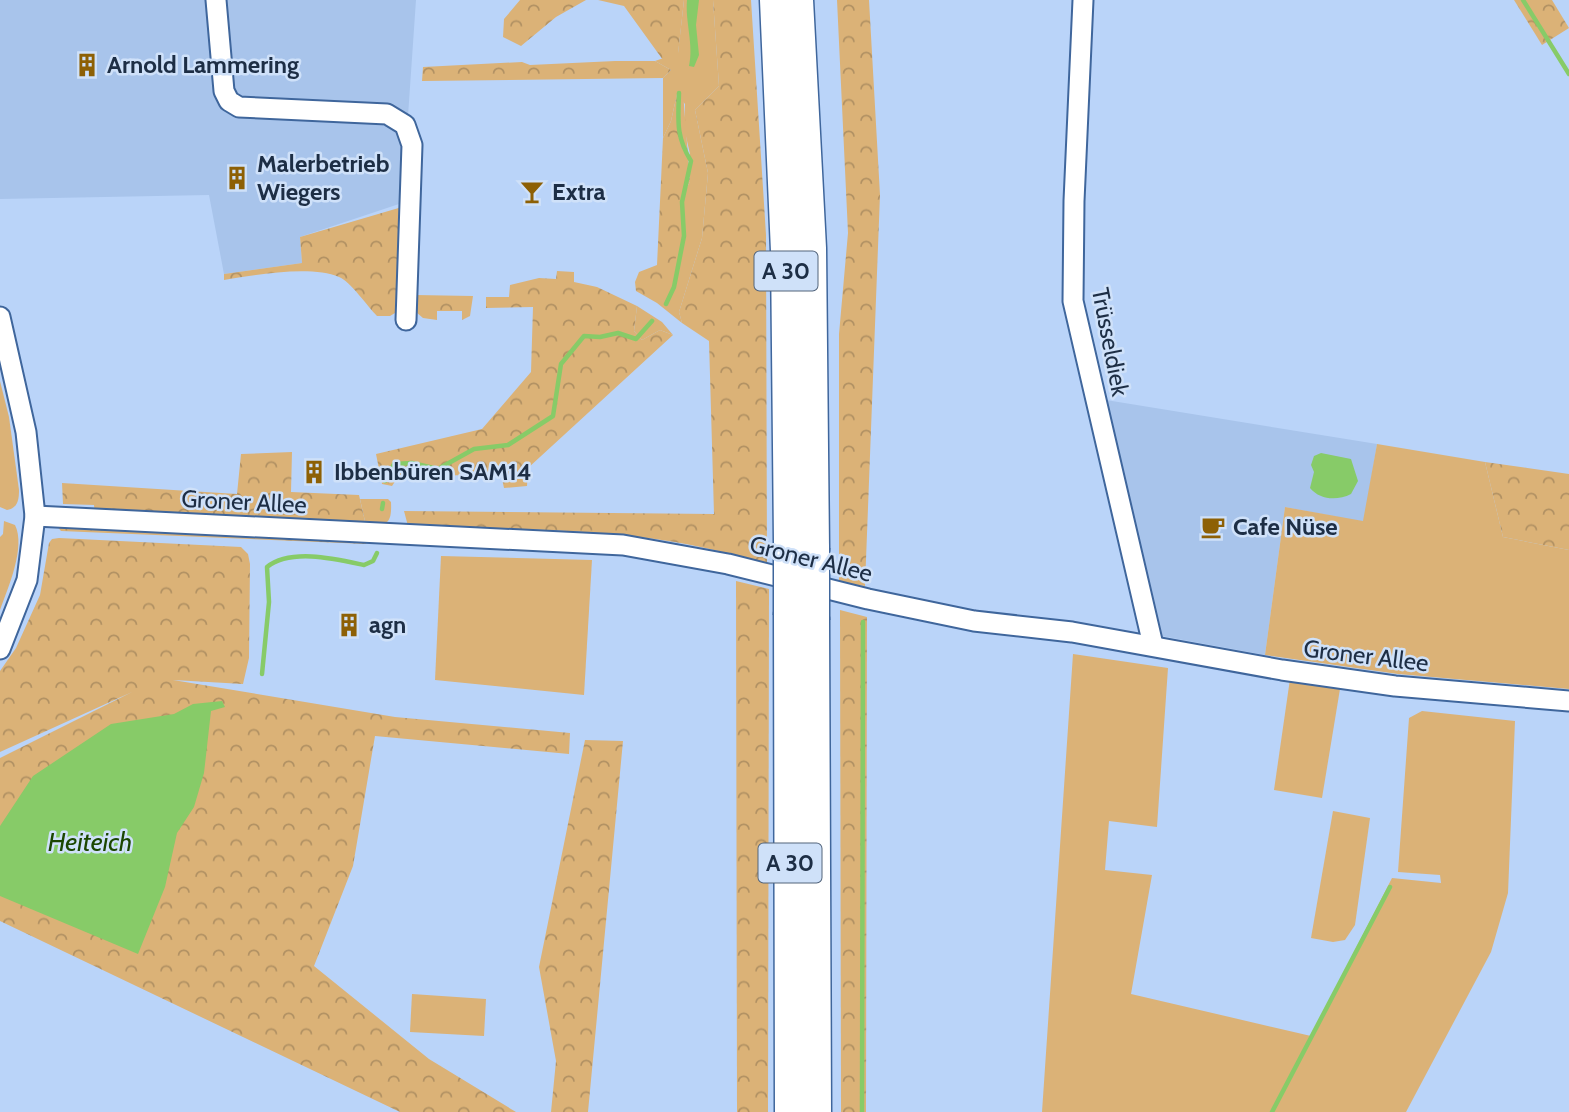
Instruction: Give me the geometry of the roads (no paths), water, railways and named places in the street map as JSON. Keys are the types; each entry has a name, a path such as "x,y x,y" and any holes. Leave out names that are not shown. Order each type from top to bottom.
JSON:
{"highway":[{"name":"A 30","path":"775,0 801,545 816,1112"},
{"name":"A 30","path":"798,0 811,248 801,545"},
{"name":"A 30","path":"790,1112 802,617"}],"street":[{"path":"216,0 224,91 229,101 239,107 387,114 405,125 412,145 407,320"},
{"name":"Trüsseldiek","path":"1083,0 1074,201 1073,301 1153,645"},
{"path":"0,317 26,432 35,516 27,580 0,649"},
{"name":"Groner Allee","path":"35,516 623,545 728,564 868,600 974,621 1072,632 1282,670 1395,686 1569,701"}],"water":[{"path":"687,0 699,0 696,25 699,55 694,67 689,66 691,50"},
{"path":"1321,453 1351,459 1358,481 1351,494 1329,498 1310,488 1314,472 1311,465 1314,456"},
{"name":"Heiteich","path":"222,701 225,707 211,711 204,773 194,807 177,833 165,887 138,954 0,896 0,826 33,776 111,724 174,714 193,704"}],"waterway":[{"path":"1523,0 1569,74"},
{"path":"666,304 674,287 684,236 682,202 691,161 680,136 679,93"},
{"path":"385,481 394,464 412,463 438,469 474,449 508,445 553,416 561,364 584,336 600,337 618,333 636,339 652,321"},
{"path":"382,509 383,503"},
{"path":"262,674 269,602 267,567 277,561 301,556 364,565 373,561 377,553"},
{"path":"862,1112 863,622"},
{"path":"1272,1112 1390,887"}],"place":[{"name":"Arnold Lammering","path":"87,65"},
{"name":"Malerbetrieb Wiegers","path":"237,178"},
{"name":"Extra","path":"532,192"},
{"name":"Ibbenbüren SAM14","path":"314,472"},
{"name":"Cafe Nüse","path":"1213,527"},
{"name":"agn","path":"349,625"}]}
